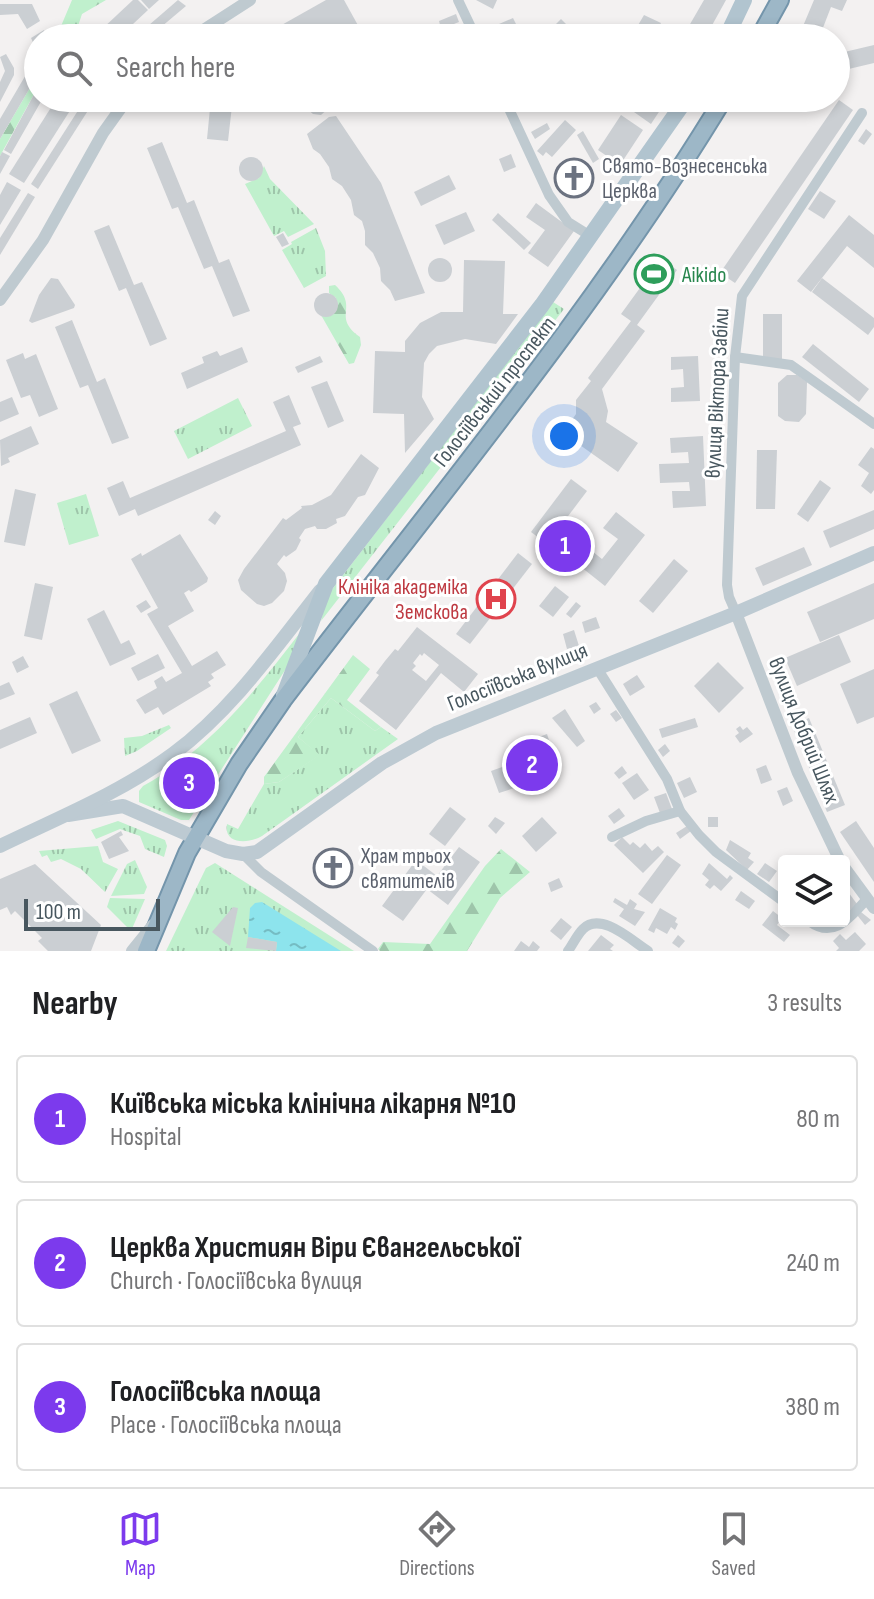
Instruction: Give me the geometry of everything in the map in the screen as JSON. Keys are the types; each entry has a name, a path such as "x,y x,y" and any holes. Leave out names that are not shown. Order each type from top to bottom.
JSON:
{"highway":[{"path":"762,24 771,0"},
{"path":"765,24 780,0"},
{"name":"Голосіївський проспект","path":"146,951 195,838 239,764 283,700 573,325 663,195 715,112"}],"main road":[{"path":"733,24 744,0"},
{"path":"735,24 752,0"},
{"name":"Голосіївський проспект","path":"283,700 326,584 481,386 592,237 677,112"},
{"name":"Голосіївська вулиця","path":"243,854 265,847 360,778 411,746 874,553"},
{"path":"0,846 68,815 172,754 237,694 326,584"},
{"path":"138,775 131,782 129,791 143,814"},
{"path":"68,815 123,806 226,851 243,854"}],"street":[{"path":"213,24 250,0"},
{"path":"458,0 469,24"},
{"path":"0,300 43,240 118,112"},
{"path":"510,112 549,195 568,222 592,237"},
{"name":"вулиця Віктора Забіли","path":"736,613 727,585 735,357 742,296 862,113"},
{"path":"735,357 791,365 874,424"},
{"name":"вулиця Добрий Шлях","path":"736,613 798,773 837,855"},
{"path":"597,668 667,779 680,811 716,852 778,898"},
{"path":"612,837 646,821 680,811"},
{"path":"243,854 261,872 373,951"},
{"path":"850,875 871,903 850,918"},
{"name":"Голосіївський проспект","path":"132,951 158,920"},
{"path":"568,951 584,928 595,923 608,925 648,951"}],"green space":[{"path":"72,0 106,0 82,14 79,24 62,24"},
{"path":"24,98 24,112 0,156 0,139"},
{"path":"264,166 270,179 314,224 288,237 284,231 274,236 245,184 259,178"},
{"path":"316,228 325,251 326,276 304,288 282,250"},
{"path":"335,285 345,300 347,323 360,337 361,345 354,363 349,364 321,315 329,316 337,309 336,298 329,293 329,286"},
{"path":"553,302 564,309 321,621 327,596"},
{"path":"238,398 252,426 188,459 174,431"},
{"path":"86,494 99,536 69,545 57,503"},
{"path":"299,634 289,664 189,820 181,820 139,802 139,791 143,786 189,755 229,718"},
{"path":"353,655 370,669 347,700 381,727 375,731 331,698 298,737 320,755 279,782 264,784 264,777"},
{"path":"331,698 375,731 381,727 398,739 262,836 244,841 233,839 227,831 227,824 238,829 264,784 279,782 319,755 298,737"},
{"path":"169,725 171,728 125,756 124,738 142,736"},
{"path":"118,821 165,840 164,857 145,849 140,836 120,829 96,839 91,830"},
{"path":"98,846 103,862 118,869 105,892 81,869 61,859 51,862 47,855 42,857 39,851"},
{"path":"501,849 530,872 500,898 467,951 378,949 383,942 430,944 485,866"},
{"path":"135,860 147,887 144,894 111,896 127,864"},
{"path":"215,863 354,951 166,951 206,868"},
{"path":"110,898 145,899 131,931 107,907"}],"water":[{"path":"262,902 341,951 276,951 277,942 248,937 250,908"}],"building":[{"path":"133,0 138,0 148,10 133,24 107,24"},
{"path":"141,0 159,0 149,9"},
{"path":"178,0 186,6 165,24 150,24"},
{"path":"326,0 344,0 357,24 283,24"},
{"path":"476,0 497,0 493,9"},
{"path":"704,0 726,0 713,24 690,24"},
{"path":"814,0 847,0 842,11 831,7 824,24 804,24"},
{"path":"0,4 32,4 40,21 24,24 18,14 0,15"},
{"path":"456,14 459,22 440,24 439,21"},
{"path":"644,15 661,23 660,24 639,24"},
{"path":"513,18 516,24 499,24"},
{"path":"874,45 874,63 850,69 850,51"},
{"path":"6,54 14,68 14,75 0,102 0,82 5,71 0,57"},
{"path":"24,78 24,98 0,139 0,119"},
{"path":"850,108 853,110 735,283 720,273 831,112 850,112"},
{"path":"25,112 35,112 11,154 4,150"},
{"path":"48,112 69,112 24,183 9,174"},
{"path":"77,112 87,112 38,189 31,184"},
{"path":"210,112 231,112 228,141 207,139"},
{"path":"634,112 659,112 651,124"},
{"path":"621,115 643,130 620,165 598,150"},
{"path":"336,116 381,183 425,293 395,301 381,281 380,268 373,253 365,245 362,221 354,215 351,200 342,186 332,179 329,167 313,149 307,134 329,117"},
{"path":"565,120 576,130 552,157 546,152 543,156 537,151"},
{"path":"547,123 550,129 535,139 531,132"},
{"path":"866,129 872,134 864,145 858,141"},
{"path":"583,131 599,159 593,163 577,135"},
{"path":"162,142 187,203 194,200 219,263 229,259 250,311 233,317 212,266 204,269 178,207 172,209 147,148"},
{"path":"2,152 10,156 0,174 0,156"},
{"path":"511,154 516,167 504,172 499,159"},
{"path":"251,157 259,161 263,169 259,177 251,181 243,177 239,169 243,161"},
{"name":"Свято-Вознесенська Церква","path":"561,164 589,166 588,192 559,190"},
{"path":"449,175 456,189 421,206 414,192"},
{"path":"7,182 21,190 0,225 0,195"},
{"path":"820,191 836,201 824,219 808,209"},
{"path":"28,193 35,197 0,255 0,238"},
{"path":"536,203 574,231 548,267 528,253 545,230 526,217"},
{"path":"466,212 475,231 444,245 435,225"},
{"path":"498,213 531,243 524,250 492,220"},
{"path":"849,215 874,235 874,268 847,246 811,292 797,281"},
{"path":"109,225 134,285 142,282 167,339 150,346 126,288 119,291 94,231"},
{"path":"283,233 289,244 282,247 276,237"},
{"path":"440,258 448,262 452,270 448,278 440,282 432,278 428,270 432,262"},
{"path":"661,259 677,270 637,325 645,331 602,389 608,411 606,422 638,443 618,472 570,438 567,427 576,414 576,400 591,381 588,378 631,321 621,314"},
{"path":"464,260 505,261 503,314 518,314 496,344 465,339 437,346 429,354 424,363 422,397 434,419 405,453 404,414 373,413 375,351 405,352 405,341 420,323 441,312 463,312"},
{"path":"51,278 58,279 74,308 32,323 29,321 39,295"},
{"path":"822,278 874,318 874,327 868,335 812,292"},
{"path":"326,293 334,297 338,305 334,313 326,317 318,313 314,305 318,297"},
{"path":"763,314 782,314 782,362 763,361"},
{"path":"72,320 97,382 105,378 129,438 112,444 88,385 80,388 55,327"},
{"path":"813,344 869,389 859,402 802,357"},
{"path":"242,347 248,362 187,389 181,373 204,363 202,357 217,351 220,356"},
{"path":"23,353 25,359 36,354 58,409 39,417 30,395 21,398 6,360"},
{"path":"320,356 323,362 298,373 295,367"},
{"path":"698,356 700,401 671,402 671,388 684,387 683,369 671,370 671,357"},
{"path":"787,375 797,375 807,382 806,414 799,422 785,421 778,416 778,383"},
{"path":"327,381 344,421 328,428 311,387"},
{"path":"289,395 301,424 293,427 301,445 138,516 135,509 119,516 107,488 123,481 130,498 286,431 273,402"},
{"path":"12,397 19,414 0,422 0,402"},
{"path":"31,426 39,444 8,458 10,462 1,466 0,440"},
{"path":"703,436 706,506 673,508 672,491 690,491 689,482 660,483 659,464 689,463 688,452 671,453 670,438"},
{"path":"871,447 874,449 874,490 871,494 861,486 869,473 858,465"},
{"path":"757,450 777,450 775,509 756,509"},
{"path":"361,454 379,468 365,495 358,497 345,516 336,519 337,523 326,529 315,526 305,529 296,550 286,557 284,555 277,564 285,573 287,581 284,591 272,603 264,606 257,604 241,590 238,580 244,569 283,518 286,520 301,506 312,505 331,495"},
{"path":"571,479 587,491 547,544 531,532"},
{"path":"820,480 831,488 808,522 797,514"},
{"path":"15,489 36,494 25,546 4,542"},
{"path":"874,510 874,529 830,548 823,531"},
{"path":"215,511 221,516 215,525 208,520"},
{"path":"616,512 645,535 605,586 576,563 588,548 602,559 618,539 603,528"},
{"path":"180,534 208,578 207,582 191,592 184,593 194,611 168,626 192,666 217,651 226,665 211,674 214,678 208,682 211,686 163,715 158,707 145,714 136,700 157,688 154,681 162,676 166,682 182,673 147,614 158,608 131,559"},
{"path":"804,547 812,565 763,586 755,568"},
{"path":"518,553 532,564 470,644 456,634"},
{"path":"674,559 688,571 653,613 639,601"},
{"path":"35,583 53,587 42,640 24,636"},
{"path":"874,583 874,619 820,642 807,612"},
{"path":"555,586 569,597 553,617 539,606"},
{"path":"146,600 151,607 141,613 136,606"},
{"path":"576,602 581,606 571,618 566,614"},
{"path":"104,610 121,644 129,640 136,654 110,666 87,619"},
{"path":"596,617 600,628 585,633 582,622"},
{"path":"417,627 478,674 464,692 441,673 396,730 359,701 379,675 376,673 385,661 395,649 398,651","holes":["424,653 439,665 426,681 412,670 416,666 413,663"]},
{"path":"574,630 579,646 567,649 563,634"},
{"path":"839,635 851,662 797,686 785,658"},
{"path":"158,654 165,668 138,681 131,668"},
{"path":"23,656 29,667 17,673 12,662"},
{"path":"718,662 744,688 719,713 694,686"},
{"path":"874,669 874,717 857,724 840,684"},
{"path":"637,675 645,687 630,696 623,684"},
{"path":"9,682 15,694 0,700 0,686"},
{"path":"77,691 101,741 72,754 49,704"},
{"path":"596,702 601,709 594,714 589,706"},
{"path":"565,709 585,741 577,747 552,718"},
{"path":"616,710 622,718 616,722 610,714"},
{"path":"30,717 37,733 0,749 0,730"},
{"path":"695,718 698,727 662,738 659,729"},
{"path":"809,718 845,805 827,812 792,725"},
{"path":"740,726 743,730 747,727 753,734 740,743 735,736"},
{"path":"547,734 560,773 499,793 491,771 522,760 517,745"},
{"path":"665,744 670,751 663,757 658,750"},
{"path":"766,765 772,780 761,784 756,769"},
{"path":"622,766 627,773 619,779 614,773"},
{"path":"637,773 649,790 634,800 622,783"},
{"path":"690,777 697,792 684,798 677,783"},
{"path":"787,787 793,801 783,806 777,791"},
{"path":"666,793 672,809 660,813 654,797"},
{"path":"450,807 466,819 445,846 429,834"},
{"path":"619,808 625,816 614,824 608,816"},
{"path":"495,817 505,823 496,834 488,826"},
{"path":"542,817 557,833 536,852 522,836"},
{"path":"708,817 718,817 718,827 708,827"},
{"path":"856,821 874,848 874,882 840,832"},
{"path":"687,826 691,831 680,839 676,833"},
{"path":"121,831 123,835 119,837 129,851 109,859 101,842"},
{"path":"622,837 630,845 633,842 640,848 645,843 652,851 658,846 664,852 643,873 614,845"},
{"path":"730,840 751,853 748,858 754,862 747,870 726,850"},
{"path":"459,847 480,862 448,905 427,889 403,921 382,906 416,860 437,876"},
{"path":"667,855 681,865 652,904 638,894"},
{"name":"Храм трьох святителів","path":"331,857 344,867 334,879 322,868"},
{"path":"709,863 727,879 730,875 733,878 721,891 714,885 710,889 705,885 709,880 702,874"},
{"path":"765,863 777,871 769,882 757,874"},
{"path":"35,864 101,925 91,951 48,951 38,941 42,938 15,911 11,915 7,907 0,910 0,879"},
{"path":"559,878 563,887 551,892 548,883"},
{"path":"741,891 755,901 749,909 735,900"},
{"path":"850,894 857,904 850,910"},
{"path":"615,898 627,905 630,899 637,904 634,909 645,912 635,926 619,916 624,909 613,902"},
{"path":"233,907 238,908 230,946 212,932"},
{"path":"660,908 677,918 675,930 671,927 667,934 656,928 654,933 648,930"},
{"path":"773,911 778,915 778,927 790,935 784,942 762,925"},
{"path":"861,912 871,920 865,925 857,915"},
{"path":"561,918 572,927 561,940 550,931"},
{"path":"855,932 866,944 859,951 836,951 839,948 833,941 840,934 846,940"},
{"path":"601,935 614,945 610,949 613,951 588,951"},
{"path":"678,935 685,941 679,948 672,943"},
{"path":"248,937 277,942 276,951 246,948"},
{"path":"521,941 529,947 533,941 540,947 537,951 514,951"}],"place":[{"name":"Свято-Вознесенська Церква","path":"574,178"},
{"name":"Aikido","path":"654,274"},
{"name":"Київська міська клінічна лікарня №10","path":"565,546"},
{"name":"Клініка академіка Земскова","path":"496,599"},
{"name":"Церква Християн Віри Євангельської","path":"532,765"},
{"name":"Голосіївська площа","path":"189,783"},
{"name":"Храм трьох святителів","path":"333,868"}]}
